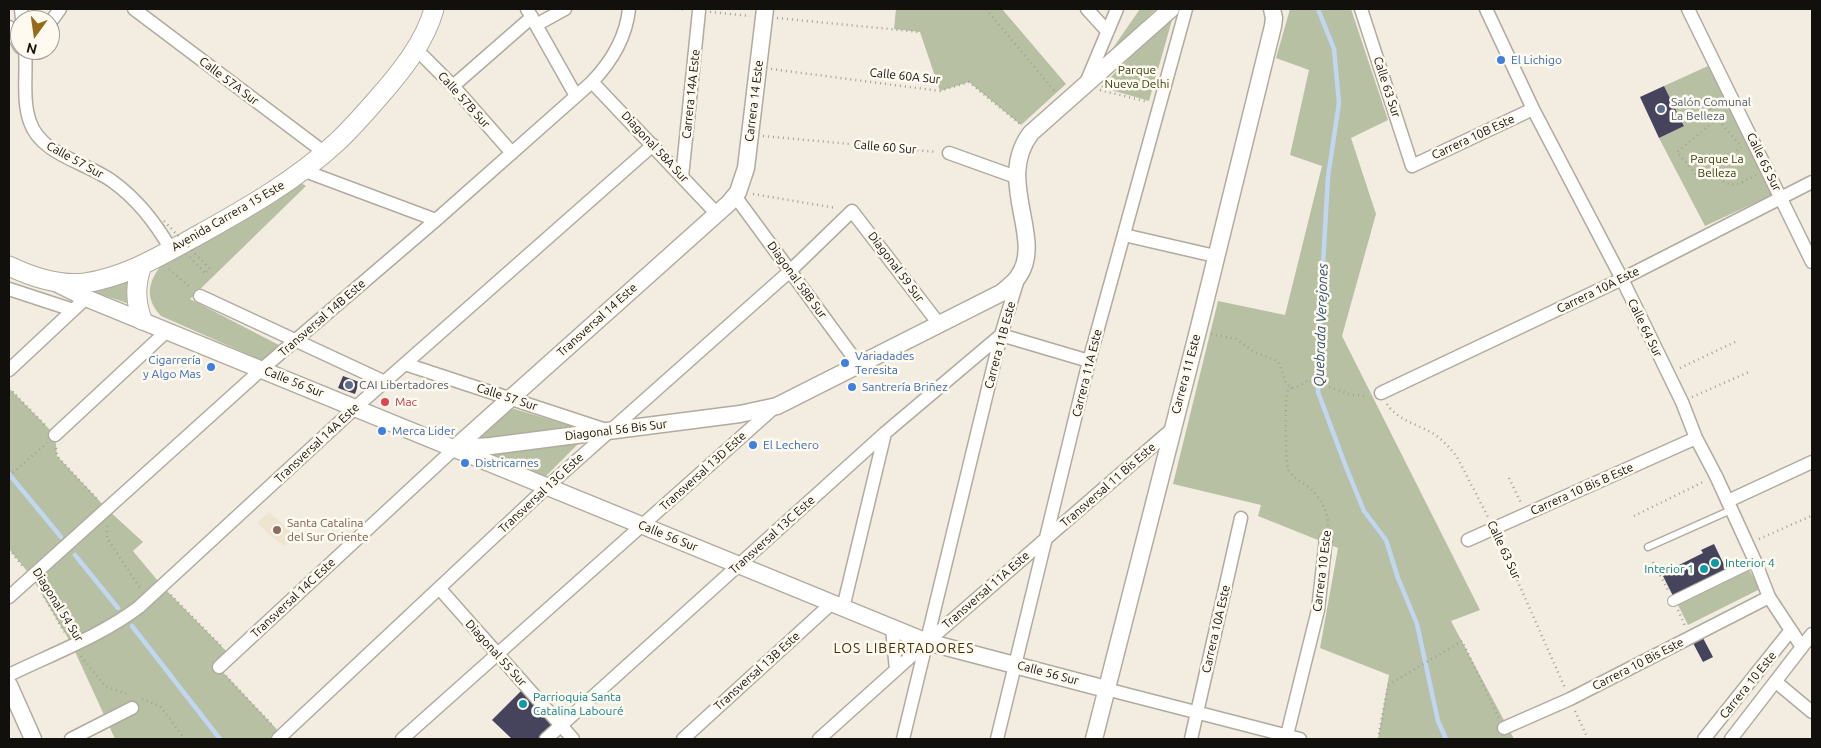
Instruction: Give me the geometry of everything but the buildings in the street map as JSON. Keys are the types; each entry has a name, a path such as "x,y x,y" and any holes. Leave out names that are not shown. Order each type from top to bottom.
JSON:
{"main road":[{"name":"Avenida Carrera 15 Este","path":"9,266 31,276 54,282 83,283 122,274 266,196 325,153 353,126 397,76 416,48 434,9"},
{"path":"142,320 135,292 137,278 162,254"}],"street":[{"name":"Calle 57A Sur","path":"134,9 325,153"},
{"path":"453,86 532,17 565,9"},
{"name":"Transversal 14B Este","path":"9,597 262,369 436,220 592,82 616,52 625,29 629,9"},
{"path":"1087,9 1107,31"},
{"path":"1085,86 1117,9"},
{"name":"Carrera 11B Este","path":"903,739 1001,335 1026,258 1026,243 1016,177 1016,167 1021,149 1031,133 1171,9"},
{"name":"Carrera 11A Este","path":"997,739 1089,361 1186,9"},
{"name":"Carrera 11 Este","path":"1094,739 1171,430 1199,327 1273,26 1272,9"},
{"name":"Calle 63 Sur","path":"1361,9 1412,166"},
{"name":"Calle 64 Sur","path":"1486,9 1533,109 1622,279 1682,402 1696,438 1730,506 1769,596 1802,647"},
{"name":"Calle 65 Sur","path":"1688,9 1812,262"},
{"name":"Carrera 14A Este","path":"682,176 699,11"},
{"name":"Carrera 14 Este","path":"736,194 746,168 764,13"},
{"path":"532,17 576,96"},
{"name":"Calle 57B Sur","path":"416,48 453,86 512,153"},
{"name":"Calle 57 Sur","path":"25,60 28,114 33,130 51,149 91,168 124,192 148,214 161,232 162,254"},
{"name":"Diagonal 58A Sur","path":"592,82 717,214"},
{"name":"Carrera 10B Este","path":"1412,166 1533,109"},
{"name":"Transversal 14A Este","path":"9,675 128,616 163,586 356,407 653,145"},
{"path":"949,153 1016,177"},
{"path":"302,170 436,220"},
{"name":"Carrera 10A Este","path":"1381,393 1622,279 1812,182"},
{"name":"Transversal 14 Este","path":"455,448 717,214 736,194"},
{"name":"Diagonal 58B Sur","path":"736,194 859,365"},
{"name":"Transversal 13G Este","path":"280,737 548,486 790,270 852,210"},
{"name":"Diagonal 59 Sur","path":"852,210 939,324"},
{"path":"1124,235 1215,256"},
{"name":"Transversal 13D Este","path":"402,739 777,406 1001,293 1019,276"},
{"name":"Calle 56 Sur","path":"54,282 86,298 927,642 1197,712 1286,738 1300,739"},
{"path":"9,289 73,310"},
{"path":"200,296 385,382"},
{"path":"9,370 86,298"},
{"path":"55,435 167,331"},
{"path":"1001,335 1089,361"},
{"name":"Transversal 13C Este","path":"546,739 885,432 1001,335"},
{"name":"Calle 57 Sur","path":"405,364 609,431"},
{"name":"Diagonal 56 Bis Sur","path":"455,448 492,446 740,414 777,406"},
{"name":"Transversal 11 Bis Este","path":"1045,539 1171,430"},
{"path":"838,606 885,432"},
{"name":"Carrera 10 Bis B Este","path":"1468,540 1696,438"},
{"name":"Transversal 14C Este","path":"218,667 455,448"},
{"path":"1730,506 1812,462"},
{"name":"Carrera 10A Este","path":"1191,739 1240,518"},
{"name":"Carrera 10 Este","path":"1286,738 1318,610 1326,538"},
{"name":"Transversal 11A Este","path":"819,739 1045,539"},
{"path":"1673,601 1755,561"},
{"name":"Diagonal 55 Sur","path":"439,588 573,739"},
{"name":"Carrera 10 Bis Este","path":"1504,728 1570,699 1769,596"},
{"name":"Transversal 13B Este","path":"683,739 838,606"},
{"path":"892,628 896,670"},
{"name":"Carrera 10 Este","path":"1704,739 1791,630"},
{"name":"Carrera 10 Este","path":"1731,739 1812,634"},
{"path":"1776,682 1812,712"},
{"path":"9,685 33,739"},
{"path":"71,739 132,708"}],"lane":[{"path":"1648,547 1730,506"}],"path":[{"path":"677,9 764,13 920,32"},
{"path":"986,9 1065,103"},
{"name":"Calle 60A Sur","path":"758,68 940,91 969,82 1031,133"},
{"path":"1085,86 1159,105"},
{"path":"1682,121 1728,101"},
{"path":"1717,119 1677,152 1701,180 1740,147"},
{"name":"Calle 60 Sur","path":"750,135 949,153"},
{"path":"1712,171 1722,182 1730,186 1738,185 1762,172"},
{"path":"736,194 852,210"},
{"path":"162,254 205,273 210,268 164,221"},
{"path":"162,254 200,296"},
{"path":"1199,327 1213,335 1236,339 1256,353 1278,361 1286,383 1292,388 1296,388 1309,380 1352,395 1361,396 1381,393"},
{"path":"1667,374 1736,341"},
{"path":"1682,402 1751,371"},
{"path":"9,388 55,435 57,456 107,508 107,538 148,599"},
{"name":"Carrera 10 Este","path":"1292,388 1288,390 1286,400 1287,467 1294,478 1310,489 1326,509 1328,522 1326,538"},
{"name":"Calle 63 Sur","path":"1381,393 1390,408 1408,422 1433,433 1457,457 1495,529 1588,739"},
{"path":"9,476 55,435"},
{"path":"1634,516 1716,476"},
{"path":"1510,478 1526,514"},
{"path":"1747,545 1811,516"},
{"name":"Diagonal 54 Sur","path":"9,549 31,576 72,645 105,686 160,706 185,739"},
{"path":"163,586 231,656"},
{"path":"1378,739 1388,685 1462,641 1504,728"},
{"path":"218,667 280,737"}],"shaded area":[{"name":"Santa Catalina del Sur Oriente","path":"269,512 297,537 284,547 257,523"}],"green space":[{"path":"896,9 1002,9 1066,84 1021,125 969,82 940,91 920,32 894,29"},
{"path":"1140,9 1156,9 1106,58"},
{"path":"1290,9 1351,9 1388,120 1351,138 1376,214 1342,336 1480,610 1451,621 1514,739 1378,739 1389,675 1320,648 1338,548 1258,516 1261,505 1173,484 1218,301 1285,315 1322,166 1290,155 1309,70 1276,58"},
{"name":"Parque Nueva Delhi","path":"1174,13 1149,101 1101,87"},
{"name":"Parque La Belleza","path":"1708,66 1774,194 1705,226 1659,138 1684,125 1664,86"},
{"path":"301,183 306,186 190,299 279,345 263,361 161,316 153,305 150,289 153,277 161,266 206,242"},
{"path":"128,282 127,303 82,288"},
{"path":"9,388 55,435 57,456 107,509 143,542 133,551 163,587 231,656 219,668 282,735 278,739 115,739 72,645 31,576 9,549"},
{"path":"511,408 575,427 471,443"},
{"path":"580,442 545,477 486,454"},
{"path":"1747,566 1760,589 1688,625 1676,601"}],"waterway":[{"name":"Quebrada Verejones","path":"1318,9 1334,49 1339,103 1328,177 1318,351 1318,392 1364,511 1386,540 1398,578 1417,624 1438,721 1446,739"},
{"path":"9,474 61,537"},
{"path":"75,555 118,608"},
{"path":"132,626 220,739"}],"place":[{"name":"El Lichigo","path":"1501,60"},
{"name":"Salón Comunal La Belleza","path":"1661,109"},
{"name":"Variadades Teresita","path":"845,363"},
{"name":"Cigarrería y Algo Mas","path":"211,367"},
{"name":"CAI Libertadores","path":"349,385"},
{"name":"Santrería Briñez","path":"852,387"},
{"name":"Mac","path":"385,402"},
{"name":"Merca Lider","path":"382,431"},
{"name":"El Lechero","path":"753,445"},
{"name":"Districarnes","path":"465,463"},
{"name":"Santa Catalina del Sur Oriente","path":"277,530"},
{"name":"Interior 4","path":"1715,563"},
{"name":"Interior 1","path":"1704,569"},
{"name":"Parrioquia Santa Catalina Labouré","path":"523,704"}],"district":[{"name":"LOS LIBERTADORES","path":"904,648"}]}
